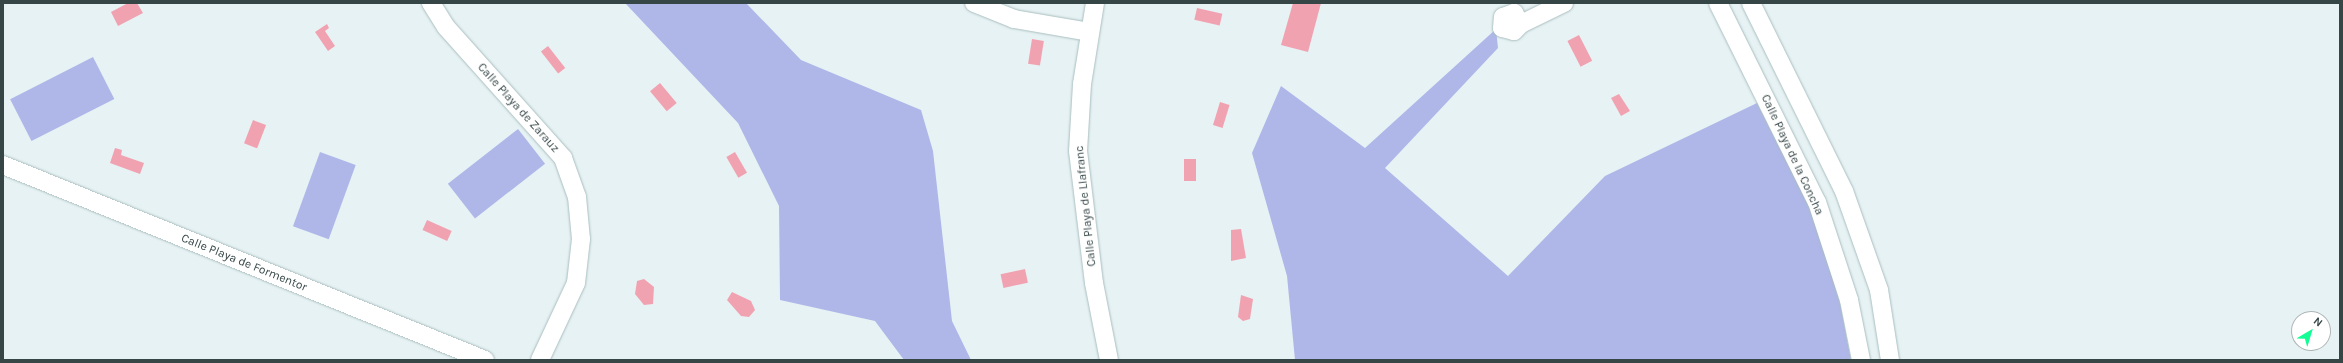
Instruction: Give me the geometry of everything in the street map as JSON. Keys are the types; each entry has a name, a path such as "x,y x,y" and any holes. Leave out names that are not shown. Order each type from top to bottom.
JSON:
{"street":[{"name":"Calle Playa de Zarauz","path":"431,3 446,27 563,158 577,197 581,239 576,283 540,360"},
{"path":"974,3 1014,19 1089,32"},
{"name":"Calle Playa de Llafranc","path":"1095,3 1089,32 1082,84 1078,151 1094,283 1109,360"},
{"path":"1522,24 1564,3"},
{"name":"Calle Playa de la Concha","path":"1718,3 1817,202 1849,300 1861,360"},
{"path":"1751,3 1844,191 1879,290 1890,360"},
{"name":"Calle Playa de Formentor","path":"3,166 485,360"}],"shaded area":[{"path":"128,3 137,3 143,13 118,26 111,12"},
{"path":"625,3 746,3 801,60 921,110 933,151 952,321 971,360 904,360 875,321 780,300 779,206 738,123"},
{"path":"1293,3 1321,3 1308,52 1281,45"},
{"path":"1197,8 1222,14 1220,26 1194,20"},
{"path":"327,24 329,28 325,31 335,46 328,51 315,32"},
{"path":"1496,29 1498,48 1385,168 1508,276 1605,176 1757,103 1815,217 1840,303 1851,360 1295,360 1287,276 1252,153 1281,86 1365,148"},
{"path":"1579,35 1592,61 1581,67 1567,41"},
{"path":"1032,39 1044,41 1040,66 1028,64"},
{"path":"548,46 565,68 558,74 541,52"},
{"path":"93,57 114,99 31,141 10,99"},
{"path":"660,83 677,103 667,111 650,91"},
{"path":"1619,94 1630,111 1621,116 1611,98"},
{"path":"1220,102 1230,105 1223,128 1213,125"},
{"path":"253,120 266,125 257,148 244,143"},
{"path":"518,129 545,164 475,218 448,184"},
{"path":"115,148 122,150 121,155 144,163 140,174 110,163"},
{"path":"320,152 356,165 329,239 293,226"},
{"path":"735,152 747,173 738,178 726,157"},
{"path":"1184,159 1196,159 1196,181 1184,181"},
{"path":"427,220 452,231 447,241 423,230"},
{"path":"1241,229 1246,258 1231,261 1231,230"},
{"path":"1025,269 1028,283 1003,288 1001,274"},
{"path":"644,279 654,287 653,304 644,305 635,294 637,281"},
{"path":"732,292 751,301 755,310 749,317 741,316 727,300"},
{"path":"1241,295 1253,299 1250,319 1243,321 1238,317"}]}
